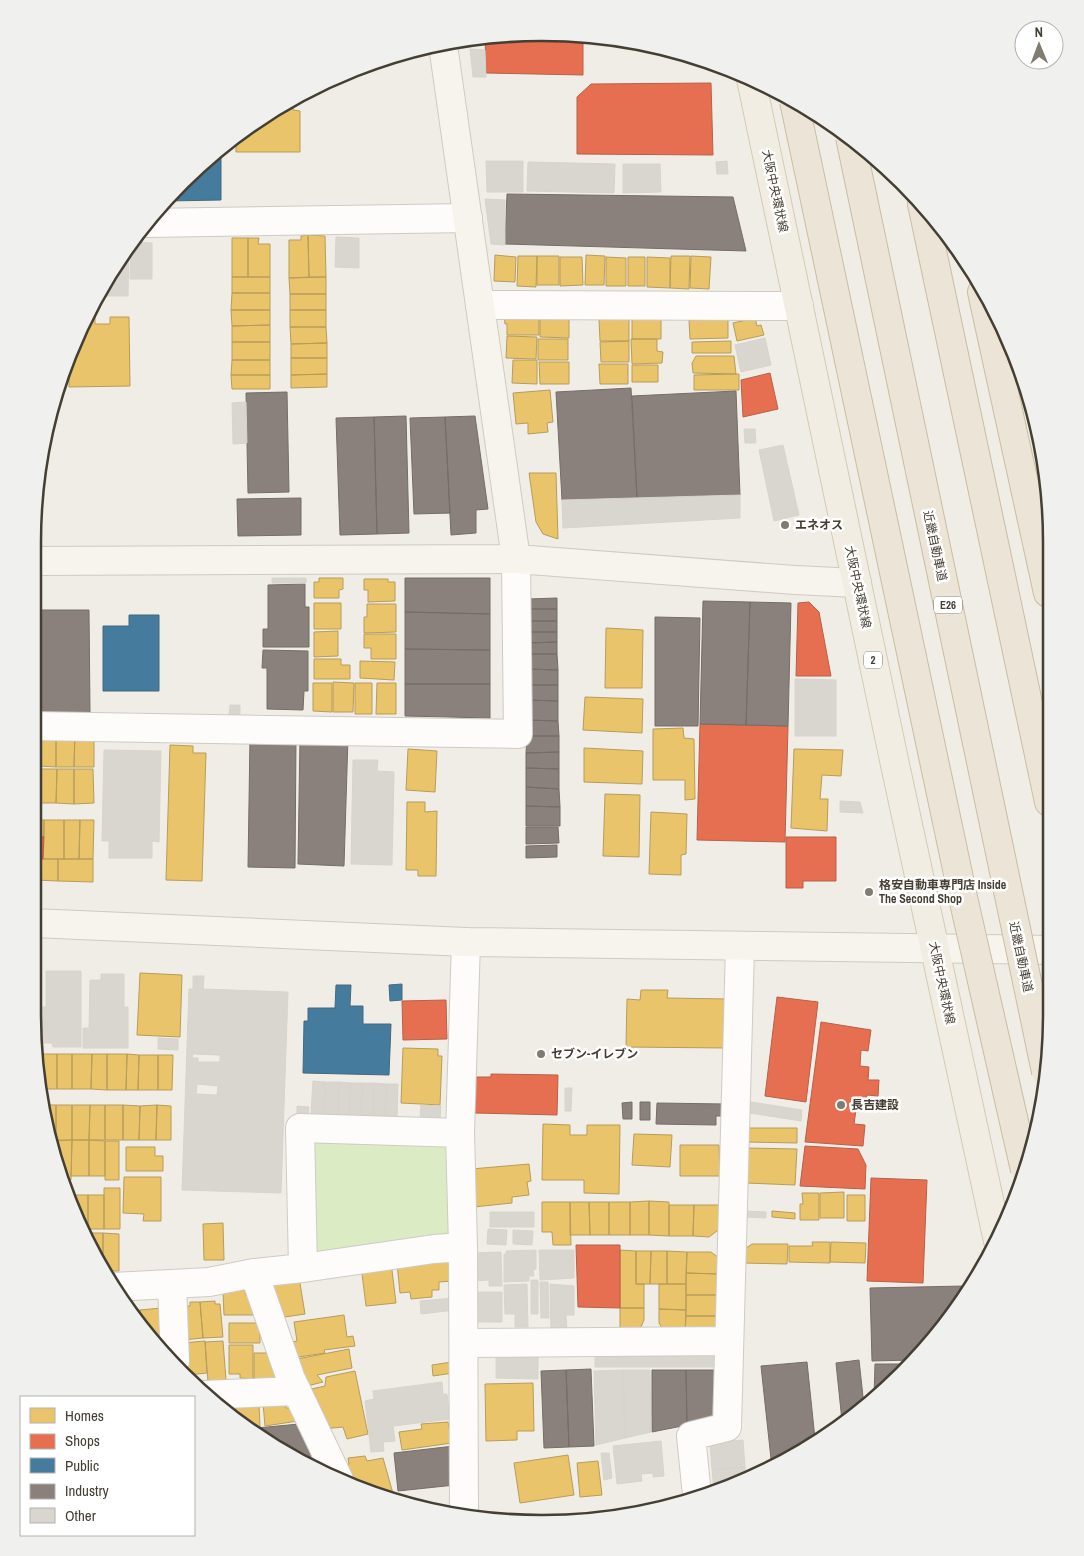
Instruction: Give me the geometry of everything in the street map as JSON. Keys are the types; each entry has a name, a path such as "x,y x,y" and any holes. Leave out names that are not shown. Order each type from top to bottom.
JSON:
{"highway":[{"path":"796,110 964,902 1022,1157"},
{"name":"近畿自動車道","path":"853,150 1042,1051"},
{"path":"926,221 1043,774"},
{"path":"986,312 1043,570"}],"main road":[{"name":"大阪中央環状線","path":"753,88 995,1227"}],"street":[{"path":"41,726 518,734 516,559 443,51"},
{"path":"157,223 468,218"},
{"path":"480,304 799,306"},
{"path":"41,561 516,559 857,583"},
{"path":"41,923 466,942 1043,950"},
{"path":"464,1508 463,1247 460,1133 466,942"},
{"path":"697,1490 691,1436 726,1427 740,946"},
{"path":"304,1268 300,1128 460,1133"},
{"path":"122,1287 210,1282 254,1273 304,1268 434,1249 463,1247"},
{"path":"254,1273 291,1379 334,1469"},
{"path":"172,1284 174,1352"},
{"path":"464,1343 729,1341"},
{"path":"217,1394 296,1391"}],"green space":[{"path":"316,1136 443,1141 452,1148 453,1229 446,1237 318,1258 310,1251 307,1147"}],"building: Homes":[{"path":"292,108 293,110 300,111 300,152 236,152 237,145"},
{"path":"308,235 325,236 326,277 309,277"},
{"path":"308,235 309,277 289,278 289,240 301,240 301,236"},
{"path":"232,238 248,238 248,277 232,277"},
{"path":"248,238 259,238 258,244 270,244 270,277 248,277"},
{"path":"495,255 516,257 515,282 494,281"},
{"path":"586,255 605,256 604,285 585,285"},
{"path":"518,256 537,256 536,287 517,286"},
{"path":"537,256 559,256 559,285 537,285"},
{"path":"671,256 690,256 689,289 670,288"},
{"path":"691,256 711,257 709,289 690,288"},
{"path":"560,257 582,257 583,285 560,286"},
{"path":"606,257 626,258 626,286 606,286"},
{"path":"628,257 645,257 645,286 628,286"},
{"path":"647,257 670,258 670,288 647,287"},
{"path":"232,277 270,277 270,293 232,293"},
{"path":"326,277 326,294 290,294 289,278"},
{"path":"232,293 270,293 270,310 231,310"},
{"path":"290,294 326,294 326,310 290,310"},
{"path":"231,310 270,310 270,325 232,326"},
{"path":"290,310 326,310 326,327 290,327"},
{"path":"504,314 539,316 539,335 507,335 507,324 505,324"},
{"path":"540,316 569,317 569,338 540,337"},
{"path":"95,317 95,324 110,324 110,317 129,317 130,386 69,387 69,378 79,350"},
{"path":"632,317 661,317 661,339 632,339"},
{"path":"629,318 629,341 600,341 599,319"},
{"path":"755,318 757,326 761,325 764,335 737,341 733,323"},
{"path":"728,319 728,338 690,339 689,320"},
{"path":"270,325 270,342 232,342 232,326"},
{"path":"290,327 326,327 327,343 291,344"},
{"path":"507,336 537,337 536,359 506,358"},
{"path":"538,339 568,339 568,360 538,360"},
{"path":"631,339 657,339 657,351 663,352 662,363 632,364"},
{"path":"629,341 629,362 601,362 600,342"},
{"path":"731,341 731,353 692,353 692,342"},
{"path":"232,342 270,342 270,360 232,360"},
{"path":"327,343 327,358 291,358 291,344"},
{"path":"696,356 734,356 736,374 693,373 692,363"},
{"path":"291,358 327,358 327,374 291,375"},
{"path":"232,360 270,360 270,375 231,375"},
{"path":"513,360 537,360 537,384 512,383"},
{"path":"539,362 569,362 569,384 540,384"},
{"path":"599,364 628,364 628,384 600,384"},
{"path":"632,365 658,365 658,382 632,382"},
{"path":"327,374 327,387 291,388 291,375"},
{"path":"739,374 739,390 694,390 694,375"},
{"path":"231,375 270,375 270,389 232,389"},
{"path":"550,390 553,422 547,423 548,432 528,434 528,423 516,424 513,393"},
{"path":"529,473 556,473 558,539 543,534 536,522"},
{"path":"319,578 343,578 343,589 339,590 339,598 314,598 314,582 319,582"},
{"path":"364,579 388,579 388,582 395,582 395,601 368,602 368,590 364,590"},
{"path":"314,603 341,603 341,629 314,629"},
{"path":"367,604 396,604 396,632 364,633 364,617 367,617"},
{"path":"606,628 643,630 642,688 605,688"},
{"path":"338,631 338,656 314,657 314,632"},
{"path":"364,634 396,634 396,659 371,659 371,648 364,648"},
{"path":"314,659 341,659 341,665 350,665 350,679 314,679"},
{"path":"360,661 395,662 394,680 360,678"},
{"path":"333,682 354,683 353,712 333,712"},
{"path":"313,683 332,683 332,712 313,711"},
{"path":"355,683 372,683 372,714 355,714"},
{"path":"377,683 396,683 396,714 376,714"},
{"path":"585,697 643,699 642,733 583,730"},
{"path":"683,728 684,738 694,739 695,799 685,800 685,780 653,780 653,729"},
{"path":"41,732 56,732 56,767 41,766"},
{"path":"56,732 75,732 74,767 56,767"},
{"path":"75,732 94,732 94,767 74,767"},
{"path":"170,745 193,746 193,753 206,753 202,881 166,880"},
{"path":"584,748 643,751 642,784 584,782"},
{"path":"408,749 437,751 435,792 406,790"},
{"path":"794,749 843,750 841,776 822,775 820,799 828,799 827,831 791,828"},
{"path":"41,769 57,769 56,803 41,803"},
{"path":"57,769 74,769 74,804 56,803"},
{"path":"74,769 93,769 94,803 74,804"},
{"path":"605,794 640,795 639,857 603,856"},
{"path":"407,802 425,802 425,812 437,811 436,876 418,876 418,870 406,870"},
{"path":"651,812 687,814 686,854 681,855 681,875 649,874"},
{"path":"41,820 44,820 44,837 41,837"},
{"path":"44,820 64,820 64,859 43,859"},
{"path":"64,820 80,820 79,859 64,859"},
{"path":"80,820 94,820 93,859 79,859"},
{"path":"41,859 58,859 58,881 41,880"},
{"path":"58,859 93,859 93,882 58,881"},
{"path":"140,973 182,975 180,1037 137,1035"},
{"path":"641,990 668,990 667,998 728,999 727,1048 626,1047 627,999 640,1000"},
{"path":"403,1048 438,1049 438,1056 442,1056 440,1105 401,1103"},
{"path":"57,1054 57,1089 48,1089 43,1055"},
{"path":"57,1054 72,1054 72,1089 57,1089"},
{"path":"72,1054 92,1054 91,1089 72,1089"},
{"path":"92,1054 107,1054 107,1090 91,1089"},
{"path":"107,1054 127,1054 126,1090 107,1090"},
{"path":"127,1054 139,1055 138,1090 126,1090"},
{"path":"139,1055 158,1055 158,1090 138,1090"},
{"path":"158,1055 173,1055 172,1090 158,1090"},
{"path":"50,1105 56,1105 56,1135"},
{"path":"56,1105 72,1105 72,1140 57,1140"},
{"path":"72,1105 90,1105 89,1140 72,1140"},
{"path":"90,1105 105,1105 105,1140 89,1140"},
{"path":"105,1105 123,1105 123,1140 105,1140"},
{"path":"123,1105 140,1106 139,1140 123,1140"},
{"path":"157,1105 156,1140 139,1140 140,1106"},
{"path":"157,1105 171,1106 171,1140 156,1140"},
{"path":"543,1124 570,1125 570,1135 587,1135 587,1125 620,1125 619,1194 584,1193 584,1180 542,1180"},
{"path":"747,1128 797,1128 797,1143 747,1142"},
{"path":"634,1134 672,1135 670,1167 632,1165"},
{"path":"72,1140 71,1180 68,1175 57,1141"},
{"path":"72,1140 89,1140 89,1176 71,1176"},
{"path":"89,1140 105,1141 105,1176 89,1176"},
{"path":"105,1141 119,1141 119,1180 105,1180"},
{"path":"680,1145 719,1145 720,1176 680,1176"},
{"path":"126,1147 155,1147 155,1156 163,1156 163,1171 126,1171"},
{"path":"747,1148 797,1149 795,1185 746,1183"},
{"path":"529,1164 531,1181 527,1182 529,1195 512,1197 512,1203 474,1207 471,1169"},
{"path":"124,1177 161,1177 161,1221 143,1221 144,1214 123,1213"},
{"path":"104,1188 120,1188 120,1229 104,1229"},
{"path":"844,1192 844,1218 820,1218 820,1193"},
{"path":"802,1193 819,1193 819,1220 800,1220 800,1204 803,1204"},
{"path":"75,1195 88,1195 88,1225"},
{"path":"88,1195 104,1195 104,1229 90,1229 88,1225"},
{"path":"847,1195 865,1195 865,1221 847,1221"},
{"path":"649,1201 649,1235 630,1235 630,1202"},
{"path":"649,1201 669,1202 669,1236 649,1235"},
{"path":"542,1202 570,1202 571,1245 553,1245 552,1232 542,1232"},
{"path":"570,1202 589,1202 590,1235 570,1235"},
{"path":"589,1202 609,1202 609,1235 590,1235"},
{"path":"609,1202 630,1202 630,1235 609,1235"},
{"path":"669,1205 694,1205 693,1236 669,1236"},
{"path":"694,1205 722,1205 721,1228 709,1237 693,1236"},
{"path":"772,1211 795,1213 795,1219 772,1217"},
{"path":"223,1223 224,1260 204,1260 203,1224"},
{"path":"92,1233 103,1233 103,1254"},
{"path":"103,1233 119,1234 119,1271 112,1271 103,1254"},
{"path":"812,1242 830,1242 830,1263 789,1262 789,1246 813,1246"},
{"path":"831,1242 866,1243 865,1263 830,1262"},
{"path":"752,1244 788,1244 787,1264 743,1263 742,1251"},
{"path":"620,1250 636,1251 636,1284 644,1284 644,1308 620,1308"},
{"path":"636,1251 651,1251 650,1284 636,1284"},
{"path":"651,1251 667,1251 667,1284 650,1284"},
{"path":"667,1251 687,1252 686,1284 667,1284"},
{"path":"687,1252 711,1252 719,1258 719,1274 686,1273"},
{"path":"451,1259 453,1281 439,1282 439,1290 432,1290 432,1297 411,1299 410,1292 400,1293 397,1263"},
{"path":"391,1262 396,1303 366,1306 361,1266"},
{"path":"686,1273 719,1274 719,1295 686,1295"},
{"path":"299,1277 305,1314 278,1318 272,1281"},
{"path":"659,1284 686,1284 686,1310 659,1309"},
{"path":"235,1289 245,1290 246,1295 254,1295 257,1315 224,1315 223,1292"},
{"path":"686,1295 719,1295 719,1316 686,1316"},
{"path":"215,1301 215,1304 220,1304 223,1337 203,1338 200,1302"},
{"path":"190,1302 200,1302 203,1338 182,1340 179,1307 190,1306"},
{"path":"161,1308 164,1341 145,1319 140,1310"},
{"path":"620,1308 644,1308 644,1320 638,1334 620,1334"},
{"path":"659,1309 686,1310 685,1334 665,1333 659,1323"},
{"path":"344,1315 347,1337 353,1336 355,1346 324,1350 325,1353 292,1358 287,1343 297,1341 294,1322"},
{"path":"686,1316 719,1316 719,1326 710,1335 685,1334"},
{"path":"229,1323 260,1323 260,1343 229,1343"},
{"path":"205,1341 207,1373 195,1374 184,1364 182,1343"},
{"path":"223,1341 226,1380 208,1382 205,1342"},
{"path":"229,1345 253,1345 253,1379 240,1378 240,1374 229,1374"},
{"path":"349,1349 352,1368 317,1375 323,1382 307,1386 292,1360"},
{"path":"254,1353 273,1353 279,1387 254,1387"},
{"path":"452,1362 453,1373 433,1376 432,1365"},
{"path":"355,1371 368,1434 347,1439 343,1427 322,1429 307,1390 325,1386 326,1377"},
{"path":"533,1383 534,1431 517,1431 517,1440 486,1441 485,1384"},
{"path":"283,1401 286,1408 293,1408 298,1421 265,1426 263,1403"},
{"path":"259,1405 260,1427 237,1411 236,1407"},
{"path":"448,1422 452,1443 402,1450 399,1432 422,1429 421,1424"},
{"path":"568,1455 574,1495 520,1503 514,1463"},
{"path":"365,1456 367,1461 383,1458 393,1492 346,1475 343,1466 349,1464 348,1458"},
{"path":"598,1461 602,1495 580,1497 577,1463"}],"building: Shops":[{"path":"542,41 583,43 583,75 486,73 485,45"},
{"path":"711,83 713,155 577,154 577,97 591,84"},
{"path":"770,373 778,409 743,417 741,380"},
{"path":"809,602 819,612 831,676 796,676 798,603"},
{"path":"700,724 788,726 785,842 697,840"},
{"path":"41,837 44,837 43,859 41,859"},
{"path":"786,837 836,837 836,881 803,881 803,888 786,888"},
{"path":"777,997 818,1002 806,1102 765,1096"},
{"path":"446,1000 447,1039 403,1040 402,1001"},
{"path":"821,1022 871,1030 868,1051 861,1050 860,1066 869,1067 868,1080 879,1080 878,1096 867,1095 866,1111 856,1110 854,1124 865,1125 863,1146 805,1142"},
{"path":"491,1074 558,1075 557,1115 475,1113 476,1077 491,1077"},
{"path":"805,1146 858,1149 866,1165 865,1189 800,1186"},
{"path":"871,1178 927,1180 923,1283 867,1281"},
{"path":"576,1245 620,1245 620,1308 578,1307"}],"building: Public":[{"path":"221,158 221,200 176,201"},
{"path":"129,615 159,615 159,691 103,691 103,626 129,626"},
{"path":"402,984 402,1000 390,1001 389,985"},
{"path":"336,985 351,985 350,1006 363,1006 363,1024 391,1024 389,1075 303,1073 304,1021 308,1021 308,1008 335,1008"}],"building: Industry":[{"path":"507,194 733,197 746,251 505,244"},
{"path":"631,388 637,498 562,500 556,392"},
{"path":"736,391 740,495 637,498 632,396"},
{"path":"287,392 289,492 248,493 246,393"},
{"path":"406,416 409,533 377,534 374,417"},
{"path":"475,416 488,509 476,510 476,533 451,535 445,417"},
{"path":"374,417 377,534 340,535 336,418"},
{"path":"445,417 450,513 414,514 410,418"},
{"path":"301,498 301,535 238,536 237,499"},
{"path":"405,578 490,578 490,614 405,612"},
{"path":"305,584 305,607 309,607 309,647 263,647 263,629 268,629 268,585"},
{"path":"557,598 557,609 528,609 528,599"},
{"path":"703,601 750,602 746,725 700,724"},
{"path":"750,602 791,603 788,726 746,725"},
{"path":"528,609 557,609 557,621 528,621"},
{"path":"41,610 89,610 90,713 41,713"},
{"path":"405,612 490,614 490,650 405,649"},
{"path":"655,617 700,618 698,726 655,726"},
{"path":"528,621 557,621 557,632 527,632"},
{"path":"527,632 557,632 557,642 527,643"},
{"path":"557,642 557,654 527,654 527,643"},
{"path":"405,649 490,650 490,684 405,684"},
{"path":"263,650 308,651 308,691 304,691 303,710 267,709 267,668 262,668"},
{"path":"527,654 557,654 558,670 527,669"},
{"path":"527,669 558,670 558,685 527,685"},
{"path":"405,684 490,684 490,718 405,716"},
{"path":"527,685 558,685 558,701 527,700"},
{"path":"527,700 558,701 558,721 527,720"},
{"path":"527,720 558,721 559,736 527,736"},
{"path":"527,736 559,736 559,752 526,753"},
{"path":"348,737 344,866 298,864 300,738"},
{"path":"250,738 296,738 295,868 248,867"},
{"path":"559,752 559,769 526,768 526,753"},
{"path":"526,768 559,769 559,789 526,787"},
{"path":"526,787 559,789 560,807 526,806"},
{"path":"526,806 560,807 560,826 526,826"},
{"path":"526,827 558,827 559,843 526,844"},
{"path":"557,845 557,857 526,858 526,846"},
{"path":"632,1102 632,1119 623,1119 622,1103"},
{"path":"640,1102 650,1102 650,1120 640,1120"},
{"path":"657,1103 725,1104 725,1116 716,1116 716,1125 656,1124"},
{"path":"962,1286 939,1319 903,1360 872,1361 870,1288"},
{"path":"859,1360 863,1397 841,1415 836,1363"},
{"path":"807,1362 814,1434 771,1459 761,1366"},
{"path":"875,1364 900,1364 896,1368 874,1388"},
{"path":"591,1369 594,1446 569,1447 566,1370"},
{"path":"566,1370 569,1447 544,1448 541,1371"},
{"path":"652,1370 686,1370 687,1425 652,1432"},
{"path":"686,1370 719,1370 714,1420 687,1425"},
{"path":"299,1424 311,1458 292,1448 261,1428"},
{"path":"454,1446 455,1485 398,1491 394,1453"}],"building: Other":[{"path":"470,49 485,50 486,77 473,77"},
{"path":"486,161 523,161 523,192 487,192"},
{"path":"727,161 728,174 717,174 716,162"},
{"path":"528,162 615,164 614,193 527,191"},
{"path":"623,164 660,164 661,192 623,193"},
{"path":"485,199 505,200 505,245 491,244"},
{"path":"336,237 359,238 359,268 335,267"},
{"path":"141,242 152,243 152,279 130,279 131,257"},
{"path":"129,260 128,296 106,296"},
{"path":"765,338 771,365 741,372 735,345"},
{"path":"246,402 247,443 233,444 232,403"},
{"path":"744,429 755,429 756,443 745,443"},
{"path":"783,445 799,515 774,521 759,450"},
{"path":"740,495 740,518 563,528 562,500"},
{"path":"272,578 306,578 306,583 272,583"},
{"path":"795,679 836,680 836,736 795,736"},
{"path":"230,705 240,705 240,714 229,715"},
{"path":"104,750 161,751 159,842 152,841 152,858 109,858 109,841 102,841"},
{"path":"353,760 378,760 377,771 394,772 392,865 351,864"},
{"path":"840,801 860,802 863,813 840,812"},
{"path":"46,971 81,971 81,1047 53,1047 52,1043 42,1043 42,1007 46,1007"},
{"path":"101,974 124,974 124,1007 128,1007 128,1048 83,1048 83,1028 89,1028 90,980 101,980"},
{"path":"193,976 204,976 203,989 288,992 281,1193 182,1190 189,989 193,989","holes":["193,1054 220,1055 220,1062 198,1062 198,1058 192,1058","197,1084 218,1086 217,1095 196,1094"]},
{"path":"158,1038 178,1039 178,1050 158,1049"},
{"path":"313,1081 325,1082 324,1114 311,1114"},
{"path":"325,1082 339,1082 338,1115 324,1114"},
{"path":"339,1082 351,1083 349,1115 338,1115"},
{"path":"351,1083 362,1083 361,1115 349,1115"},
{"path":"362,1083 374,1083 373,1116 361,1115"},
{"path":"374,1083 386,1084 385,1116 373,1116"},
{"path":"386,1084 398,1084 397,1117 385,1116"},
{"path":"565,1088 572,1088 571,1111 565,1111"},
{"path":"751,1102 802,1110 801,1121 750,1113"},
{"path":"421,1105 441,1106 440,1119 420,1118"},
{"path":"297,1106 309,1107 308,1114 297,1114"},
{"path":"745,1211 766,1212 766,1218 745,1217"},
{"path":"490,1212 534,1212 534,1227 490,1227"},
{"path":"488,1229 507,1230 506,1245 487,1244"},
{"path":"513,1230 533,1231 532,1245 513,1244"},
{"path":"536,1250 536,1269 533,1270 534,1276 529,1276 529,1281 504,1282 504,1254 506,1254 506,1251"},
{"path":"539,1250 574,1250 574,1278 540,1280"},
{"path":"501,1252 502,1286 489,1286 489,1280 474,1281 473,1253"},
{"path":"531,1280 538,1280 538,1314 531,1314"},
{"path":"540,1282 548,1282 549,1318 541,1318"},
{"path":"527,1284 528,1327 515,1327 515,1314 505,1314 504,1285"},
{"path":"550,1284 574,1286 574,1315 566,1315 567,1331 551,1331"},
{"path":"475,1292 502,1292 502,1322 476,1322"},
{"path":"454,1298 455,1310 421,1314 420,1301"},
{"path":"710,1351 716,1358 716,1367 595,1367 595,1352"},
{"path":"496,1357 538,1357 538,1379 496,1378"},
{"path":"623,1370 650,1370 651,1432 625,1438"},
{"path":"623,1370 625,1438 596,1445 594,1371"},
{"path":"442,1382 443,1394 447,1394 450,1419 393,1426 395,1441 383,1442 384,1451 371,1452 365,1401 374,1399 373,1391"},
{"path":"743,1440 745,1467 712,1470 710,1443"},
{"path":"661,1441 664,1476 653,1477 653,1473 641,1474 642,1481 617,1484 613,1446"},
{"path":"601,1453 609,1453 612,1478 604,1480"},
{"path":"745,1467 745,1471 714,1484 712,1470"}],"place":[{"name":"エネオス","path":"785,525"},
{"name":"格安自動車専門店 Inside The Second Shop","path":"869,892"},
{"name":"セブン-イレブン","path":"541,1054"},
{"name":"長吉建設","path":"841,1105"}]}
